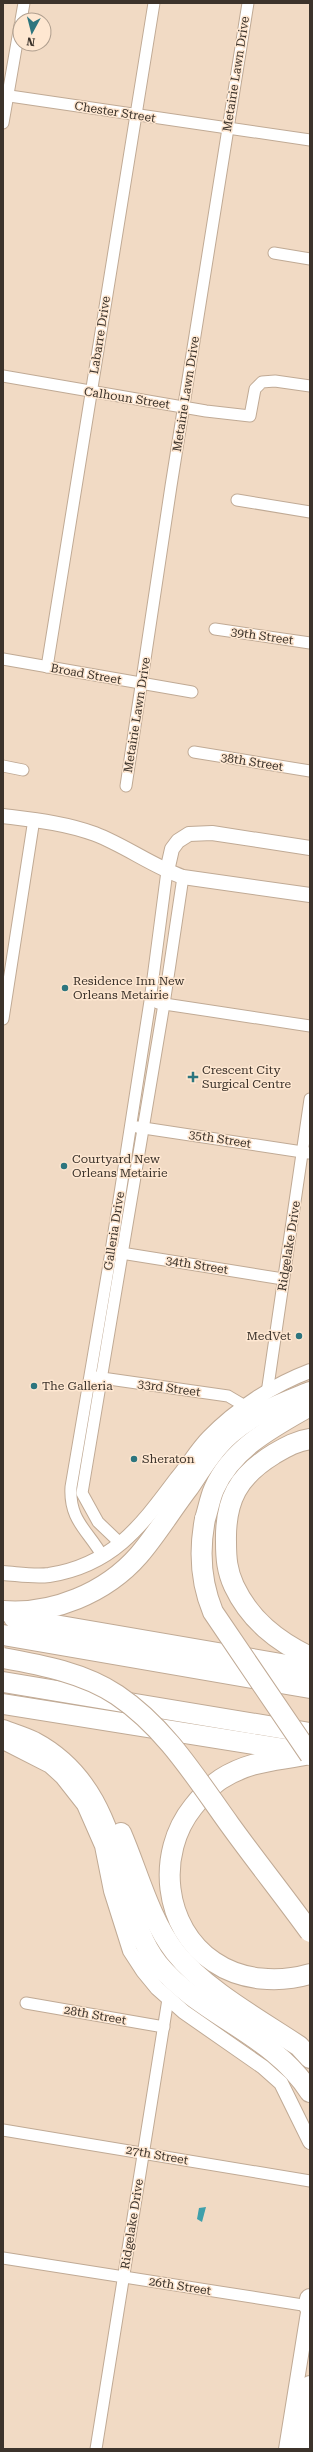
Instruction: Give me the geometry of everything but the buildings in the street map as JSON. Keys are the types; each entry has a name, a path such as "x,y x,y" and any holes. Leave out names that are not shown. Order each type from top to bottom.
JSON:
{"highway":[{"path":"3,1611 45,1609 83,1597 115,1577 138,1556 209,1458 230,1434 258,1415 310,1392"},
{"path":"310,1406 251,1441 230,1463 214,1489 205,1519 202,1536 203,1570 213,1612 310,1754"},
{"path":"310,1439 291,1443 256,1465 233,1495 226,1527 226,1562 234,1587 254,1616 274,1638 310,1657"},
{"path":"3,1615 310,1669"},
{"path":"3,1635 310,1688"},
{"path":"3,1658 32,1663 78,1675 117,1695 150,1720 175,1749 310,1932"},
{"path":"3,1682 310,1733"},
{"path":"3,1694 20,1696 53,1691"},
{"path":"3,1704 310,1754"},
{"path":"3,1726 52,1741 98,1786 118,1826 152,1909 175,1952 198,1977 299,2046 310,2058"},
{"path":"3,1730 34,1742 57,1756 94,1800 106,1824 143,1940 158,1963 180,1986 206,2008 275,2051 300,2076 310,2092"},
{"path":"305,1975 267,1979 233,1972 213,1962 185,1932 176,1914 169,1882 171,1851 185,1818 200,1798 220,1780 264,1761 310,1754"},
{"path":"300,2449 310,2386"}],"street":[{"name":"Labarre Drive","path":"47,667 154,3"},
{"name":"Metairie Lawn Drive","path":"126,786 171,486 185,407 248,3"},
{"path":"3,123 5,96 14,52"},
{"name":"Chester Street","path":"5,96 310,140"},
{"path":"274,254 310,259"},
{"name":"Calhoun Street","path":"3,376 91,392 250,416 255,389 262,382 276,380 310,386"},
{"path":"237,500 310,512"},
{"name":"39th Street","path":"215,629 310,643"},
{"name":"Broad Street","path":"3,659 192,692"},
{"name":"38th Street","path":"194,752 310,771"},
{"path":"3,766 23,770"},
{"path":"3,816 61,823 96,835 167,871 183,877 310,895"},
{"path":"3,1019 34,820"},
{"path":"167,871 172,849 178,841 188,834 212,833 310,848"},
{"name":"Galleria Drive","path":"103,1558 94,1540 77,1520 70,1505 71,1487 91,1376 150,1001 167,871"},
{"name":"Galleria Drive","path":"121,1544 98,1522 82,1493 164,1004 183,877"},
{"path":"150,1001 310,1026"},
{"name":"Ridgelake Drive","path":"267,1393 283,1279 307,1152 310,1099"},
{"name":"35th Street","path":"130,1126 307,1152"},
{"name":"34th Street","path":"111,1251 283,1279"},
{"path":"3,1573 47,1575 76,1569 103,1558 141,1526 208,1437 244,1406 310,1371"},
{"name":"33rd Street","path":"91,1376 228,1396 244,1406"},
{"path":"3,1742 50,1766 62,1777 84,1805 102,1846 111,1891 130,1951 142,1971 168,1999 184,2012 264,2067 280,2083 310,2142"},
{"name":"Ridgelake Drive","path":"96,2449 168,1999"},
{"name":"28th Street","path":"26,2003 164,2027"},
{"name":"27th Street","path":"3,2130 310,2181"},
{"name":"26th Street","path":"3,2258 123,2277 309,2303"},
{"path":"286,2449 309,2303"}],"water":[{"path":"206,2207 202,2222 197,2219 199,2208"}],"place":[{"name":"Residence Inn New Orleans Metairie","path":"65,988"},
{"name":"Crescent City Surgical Centre","path":"193,1077"},
{"name":"Courtyard New Orleans Metairie","path":"64,1166"},
{"name":"MedVet","path":"299,1336"},
{"name":"The Galleria","path":"34,1386"},
{"name":"Sheraton","path":"134,1459"}]}
